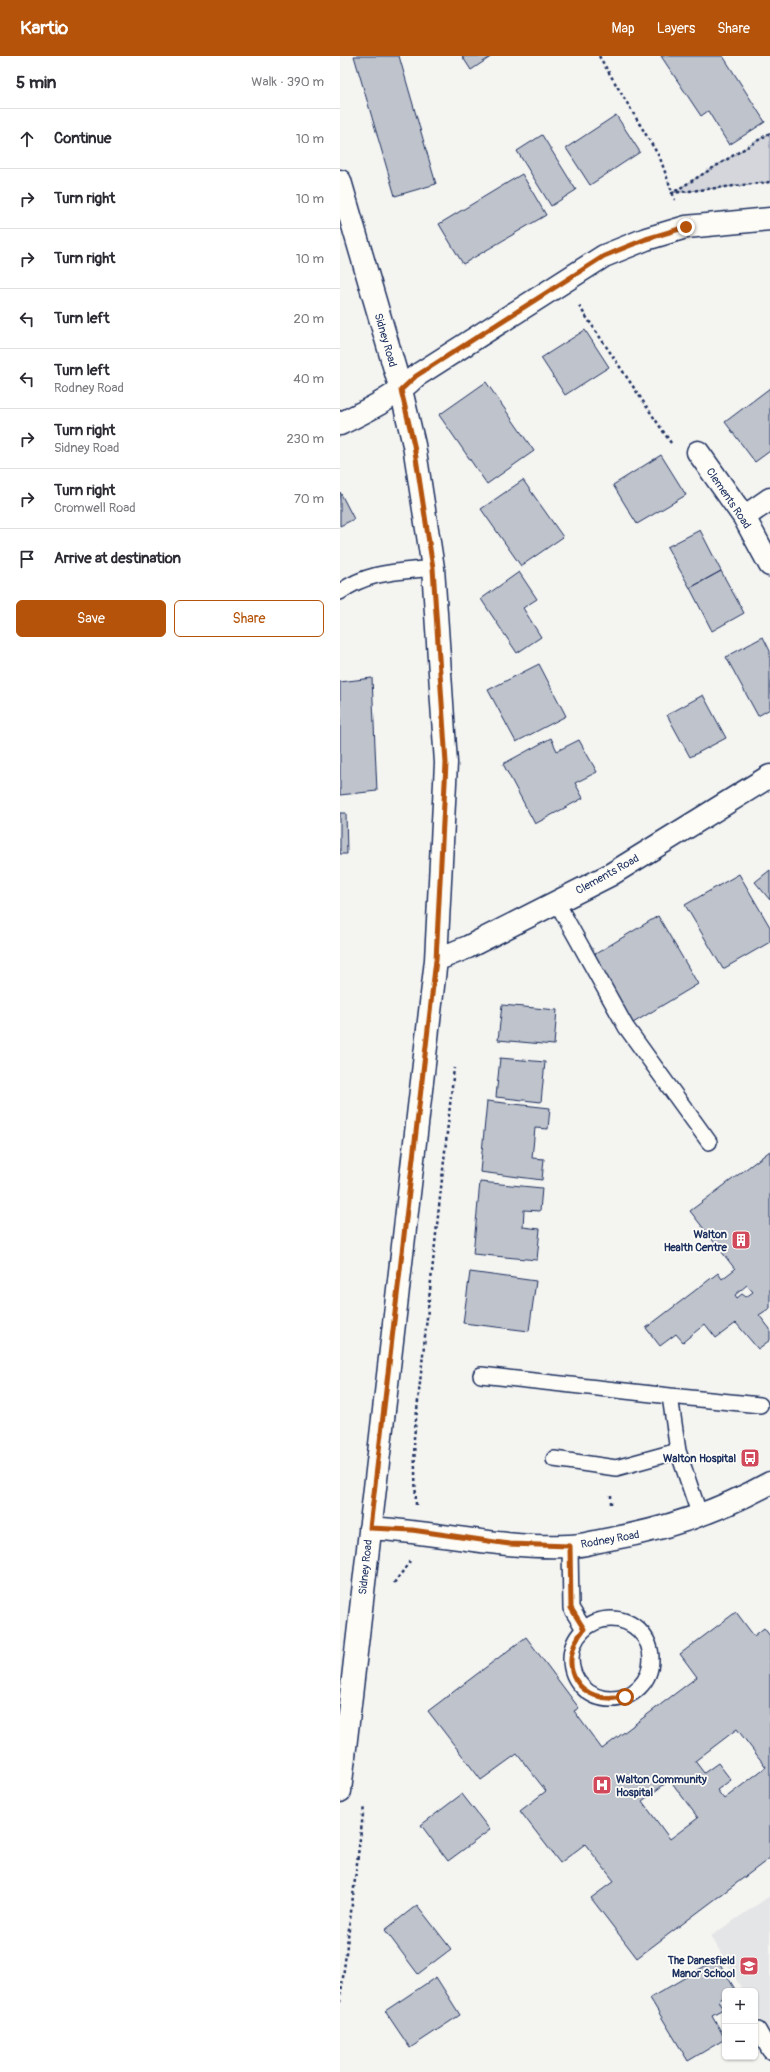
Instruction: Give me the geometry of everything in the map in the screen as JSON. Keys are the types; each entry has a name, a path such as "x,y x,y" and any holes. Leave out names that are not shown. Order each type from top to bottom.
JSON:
{"street":[{"name":"Sidney Road","path":"340,181 401,390 414,445 433,568 446,763 436,960 340,1791"},
{"path":"340,424 385,401 401,390 416,376 604,256 646,239 686,227 770,219"},
{"name":"Clements Road","path":"698,452 744,517 770,565"},
{"path":"744,517 770,499"},
{"name":"Clements Road","path":"436,960 468,947 556,901 610,875 770,776"},
{"name":"Rodney Road","path":"370,1528 412,1530 509,1544 570,1546 637,1535 700,1516 740,1500 770,1483"}],"lane":[{"path":"340,592 348,586 374,575 433,568"},
{"path":"556,901 626,1026 710,1142"},
{"path":"481,1375 760,1405"},
{"path":"670,1396 678,1451 700,1516"},
{"path":"554,1459 616,1468 678,1451"},
{"path":"570,1546 571,1608 584,1629"},
{"path":"610,1618 624,1620 641,1633 645,1638 650,1651 651,1665 646,1678 637,1689 625,1697 612,1699 598,1697 585,1691 576,1680 571,1667 570,1653 575,1640 584,1629 596,1621 610,1618"},
{"path":"758,2030 770,2051"}],"path":[{"path":"599,56 660,158 686,227"},
{"path":"672,193 770,133"},
{"path":"672,193 770,182"},
{"path":"577,304 683,462 698,452"}],"shaded area":[{"path":"770,133 770,182 672,193"},
{"name":"The Danesfield Manor School","path":"770,1896 770,2037 758,2017 758,1988 741,1988 711,1936"}],"building":[{"path":"354,56 399,56 436,184 395,196"},
{"path":"462,56 492,56 471,70"},
{"path":"661,56 723,56 765,122 729,145 708,111 701,116"},
{"path":"616,115 640,152 590,185 566,148"},
{"path":"542,135 576,190 551,206 517,151"},
{"path":"522,174 546,215 463,264 439,224"},
{"path":"585,330 609,367 565,395 541,358"},
{"path":"486,382 534,451 487,484 439,415"},
{"path":"770,388 770,451 755,462 725,422"},
{"path":"661,455 686,495 637,524 613,485"},
{"path":"523,480 563,537 521,566 481,509"},
{"path":"340,492 354,519 340,526"},
{"path":"700,530 721,571 690,588 667,547"},
{"path":"721,571 744,613 712,631 690,588"},
{"path":"519,572 537,599 523,608 541,637 517,653 481,599"},
{"path":"763,637 770,651 770,709 758,716 726,657"},
{"path":"539,664 566,716 516,742 488,690"},
{"path":"372,678 377,791 340,795 340,682"},
{"path":"703,695 726,738 690,757 667,715"},
{"path":"551,738 557,751 579,740 597,772 575,783 583,798 535,824 503,764"},
{"path":"340,813 346,813 347,854 340,854"},
{"path":"770,870 770,900 755,882"},
{"path":"739,874 770,927 770,942 723,969 685,905"},
{"path":"658,916 698,984 633,1023 592,956"},
{"path":"502,1005 557,1010 554,1045 498,1040"},
{"path":"500,1058 545,1062 541,1102 496,1097"},
{"path":"487,1101 550,1108 548,1129 535,1128 532,1158 544,1159 542,1180 480,1172"},
{"name":"Walton Health Centre","path":"770,1151 770,1308 759,1315 770,1329 770,1340 758,1349 736,1323 716,1338 705,1324 683,1342 676,1334 660,1346 646,1328 718,1273 722,1279 735,1269 690,1211","holes":["747,1285 753,1292 746,1297 742,1294 737,1298 735,1295"]},
{"path":"480,1182 542,1188 540,1211 524,1210 523,1227 540,1229 537,1260 473,1254"},
{"path":"470,1272 536,1281 529,1331 463,1323"},
{"name":"Walton Community Hospital","path":"736,1612 754,1636 764,1628 770,1636 770,1858 637,1958 591,1898 614,1881 585,1844 560,1863 520,1811 546,1791 517,1754 481,1780 428,1711 526,1637 579,1708 574,1711 602,1749 697,1677 680,1654","holes":["737,1729 766,1767 724,1799 717,1790 731,1780 718,1763 704,1773 695,1761","670,1780 698,1818 670,1839 642,1801"]},
{"path":"462,1794 490,1830 448,1861 421,1825"},
{"path":"417,1905 451,1949 418,1974 385,1930"},
{"path":"717,1959 734,1988 722,1988 722,1998 719,2000 722,2010 712,2015 722,2033 722,2041 688,2061 650,1998"},
{"path":"436,1977 460,2015 410,2048 385,2011"}],"place":[{"name":"Walton Health Centre","path":"741,1240"},
{"name":"Walton Hospital","path":"750,1458"},
{"name":"Walton Community Hospital","path":"602,1785"},
{"name":"The Danesfield Manor School","path":"749,1966"}],"route":[{"path":"625,1697 612,1699 598,1697 585,1691 576,1680 571,1667 570,1653 575,1640 584,1629 571,1608 570,1546 509,1544 412,1530 370,1528 436,960 446,763 433,568 414,445 401,390 416,376 604,256 646,239 686,227"}]}
